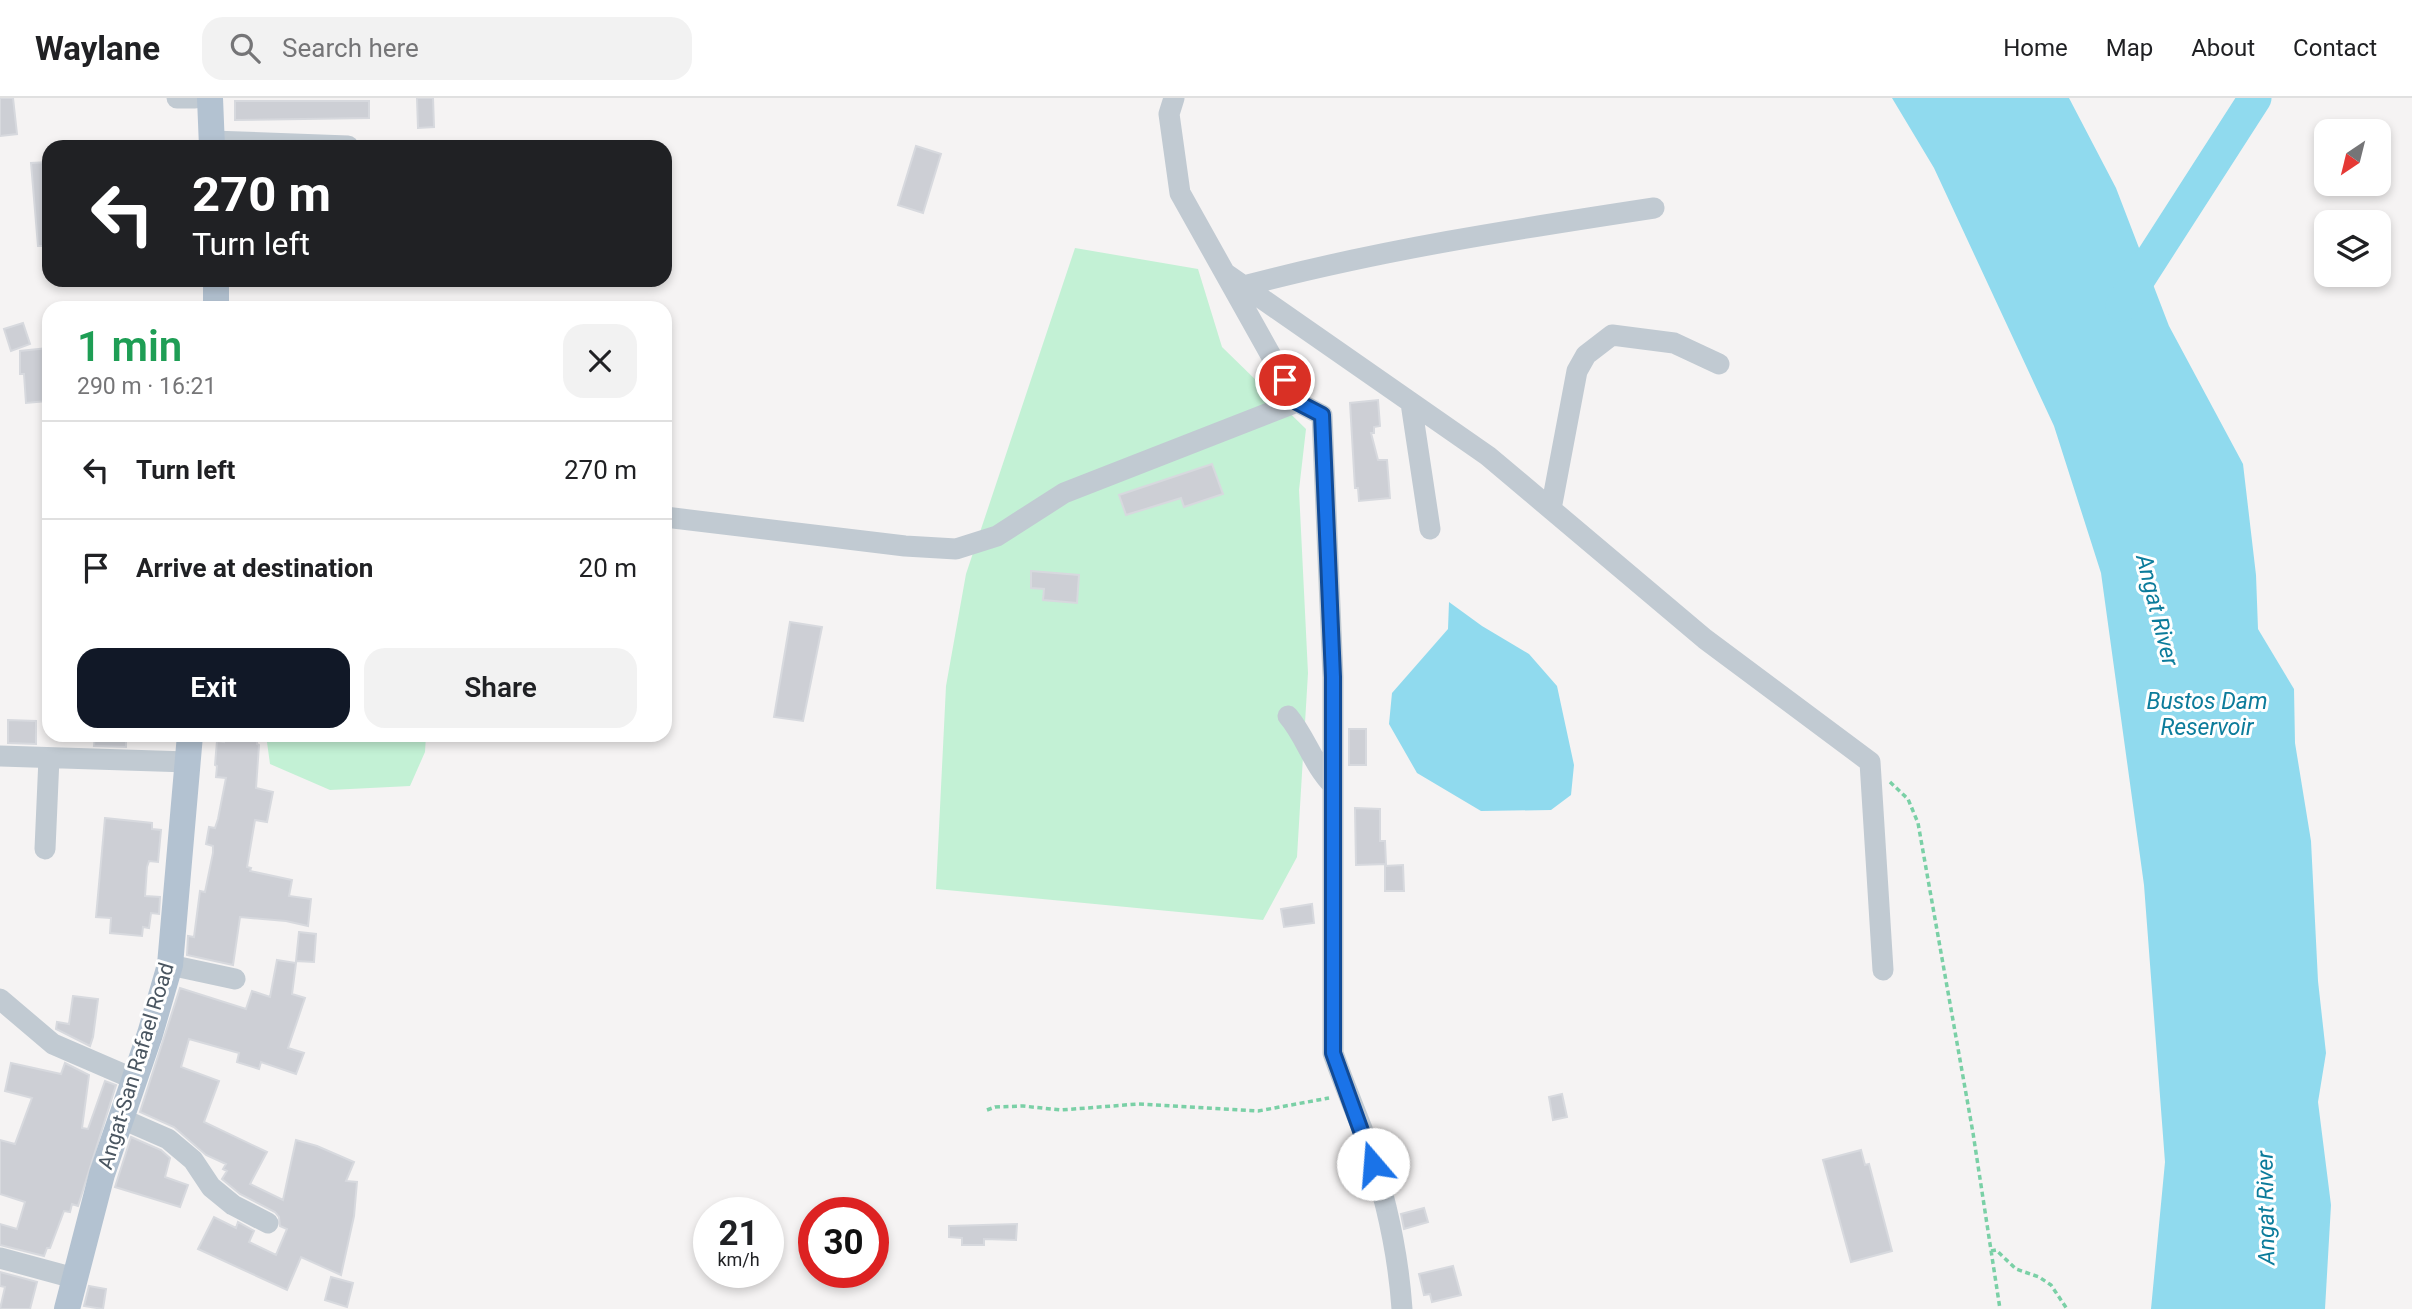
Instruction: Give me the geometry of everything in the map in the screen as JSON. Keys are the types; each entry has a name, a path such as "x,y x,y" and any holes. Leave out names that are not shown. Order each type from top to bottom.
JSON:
{"main road":[{"path":"210,98 212,140"},
{"name":"Angat-San Rafael Road","path":"67,1309 120,1118 170,965 189,742"}],"street":[{"path":"177,98 195,98"},
{"path":"1174,98 1169,114 1180,193 1297,402 1322,415 1333,677 1333,1053 1346,1094 1365,1139 1388,1214 1402,1309"},
{"path":"1244,286 1332,263 1474,236 1654,208"},
{"path":"1225,273 1488,456 1705,639 1870,762 1883,970"},
{"path":"1551,509 1577,371 1586,355 1612,335 1674,343 1719,364"},
{"path":"672,518 956,549 997,536 1064,493 1297,402"},
{"path":"1411,403 1430,529"},
{"path":"1288,716 1300,731 1320,769 1333,785"},
{"path":"0,756 188,762"},
{"path":"45,849 49,758"},
{"path":"170,965 235,979"},
{"path":"0,999 54,1044 134,1079"},
{"path":"120,1118 168,1139 193,1160 211,1187 233,1205 268,1223"},
{"path":"0,1258 74,1278"}],"path":[{"path":"1870,762 1908,799 1918,823 1973,1133 2000,1309"},
{"path":"987,1110 1023,1105 1061,1110 1139,1104 1258,1111 1346,1094"},
{"path":"1991,1251 1996,1250 2016,1269 2051,1284 2067,1309"}],"green space":[{"path":"1075,248 1198,269 1222,347 1306,429 1299,490 1308,673 1297,857 1263,920 936,889 946,686 966,574"},
{"path":"267,742 426,742 425,752 410,786 330,790 270,764"}],"water":[{"name":"Bustos Dam Reservoir","path":"1892,98 2069,98 2116,188 2169,326 2243,464 2256,575 2258,629 2294,689 2295,743 2311,841 2318,981 2326,1053 2318,1102 2331,1205 2325,1309 2151,1309 2165,1162 2144,885 2101,573 2054,426 1934,168"},
{"path":"1449,602 1482,626 1529,654 1557,686 1574,765 1571,795 1551,810 1481,811 1417,773 1389,724 1392,693 1448,629"}],"building":[{"path":"0,98 13,98 17,134 0,136"},
{"path":"417,98 433,98 434,127 418,128"},
{"path":"235,101 369,101 369,118 235,120"},
{"path":"916,146 941,154 923,213 898,205"},
{"path":"42,162 42,246 38,246 31,163"},
{"path":"23,323 30,344 11,351 4,329"},
{"path":"42,349 42,401 26,403 24,374 20,374 20,351"},
{"path":"1378,400 1380,426 1374,427 1374,433 1371,433 1378,460 1387,460 1390,498 1359,501 1358,488 1355,488 1350,403"},
{"path":"1212,464 1223,494 1184,507 1181,498 1126,515 1119,495"},
{"path":"1031,571 1079,575 1077,603 1043,600 1044,589 1031,588"},
{"path":"790,622 822,627 803,721 774,717"},
{"path":"8,720 36,721 36,744 8,743"},
{"path":"1349,729 1366,729 1366,765 1349,765"},
{"path":"94,742 126,742 126,747 94,746"},
{"path":"217,742 257,742 256,788 273,792 267,822 255,820 247,867 251,868 250,871 292,880 289,896 311,899 308,926 240,917 233,965 187,955 188,936 194,937 200,891 205,892 213,853 213,846 206,844 209,827 215,828 226,778 216,777"},
{"path":"1355,808 1380,809 1380,841 1385,841 1386,864 1356,865"},
{"path":"105,818 152,823 152,829 161,830 158,862 149,861 147,867 145,896 160,897 159,914 151,913 149,928 143,927 142,936 110,933 111,918 96,917"},
{"path":"1403,865 1404,891 1385,891 1385,866"},
{"path":"1312,904 1314,923 1284,927 1281,909"},
{"path":"299,932 316,934 314,962 296,961"},
{"path":"277,960 296,963 292,994 305,998 288,1048 304,1053 296,1074 261,1062 259,1069 237,1062 239,1053 189,1039 181,1067 219,1081 204,1122 267,1152 250,1184 283,1200 296,1140 354,1162 346,1181 357,1182 354,1216 341,1275 301,1257 287,1290 198,1249 214,1217 236,1228 238,1222 254,1231 249,1242 276,1255 287,1229 280,1226 275,1212 240,1194 222,1179 227,1171 223,1169 226,1164 206,1155 174,1127 140,1112 180,988 246,1009 252,991 270,997"},
{"path":"73,996 98,999 90,1046 56,1029 57,1022 69,1024"},
{"path":"11,1063 61,1074 65,1063 89,1075 82,1128 88,1129 105,1081 116,1085 78,1206 72,1204 70,1212 64,1211 50,1248 47,1248 44,1256 0,1245 0,1224 17,1229 25,1202 0,1194 0,1140 15,1144 32,1098 5,1091"},
{"path":"1562,1094 1567,1117 1553,1120 1549,1097"},
{"path":"131,1137 161,1150 170,1158 165,1177 188,1185 180,1207 115,1187"},
{"path":"1861,1150 1865,1165 1869,1164 1892,1251 1851,1262 1823,1160"},
{"path":"1424,1208 1428,1222 1404,1229 1401,1214"},
{"path":"1017,1224 1016,1240 984,1239 984,1245 962,1245 962,1238 949,1237 949,1226"},
{"path":"1453,1266 1461,1295 1432,1302 1430,1294 1424,1295 1419,1274"},
{"path":"0,1272 37,1282 30,1309 0,1309 5,1287 0,1286"},
{"path":"331,1277 353,1283 347,1307 325,1300"},
{"path":"89,1286 106,1289 103,1309 84,1306"}],"waterway":[{"path":"2122,305 2255,98"}],"route":[{"path":"1285,380 1297,402 1310,406 1322,415 1333,677 1333,1053 1373,1164"}],"water label":[{"name":"Angat River","path":"2157,610"},
{"name":"Angat River","path":"2266,1208"}]}
